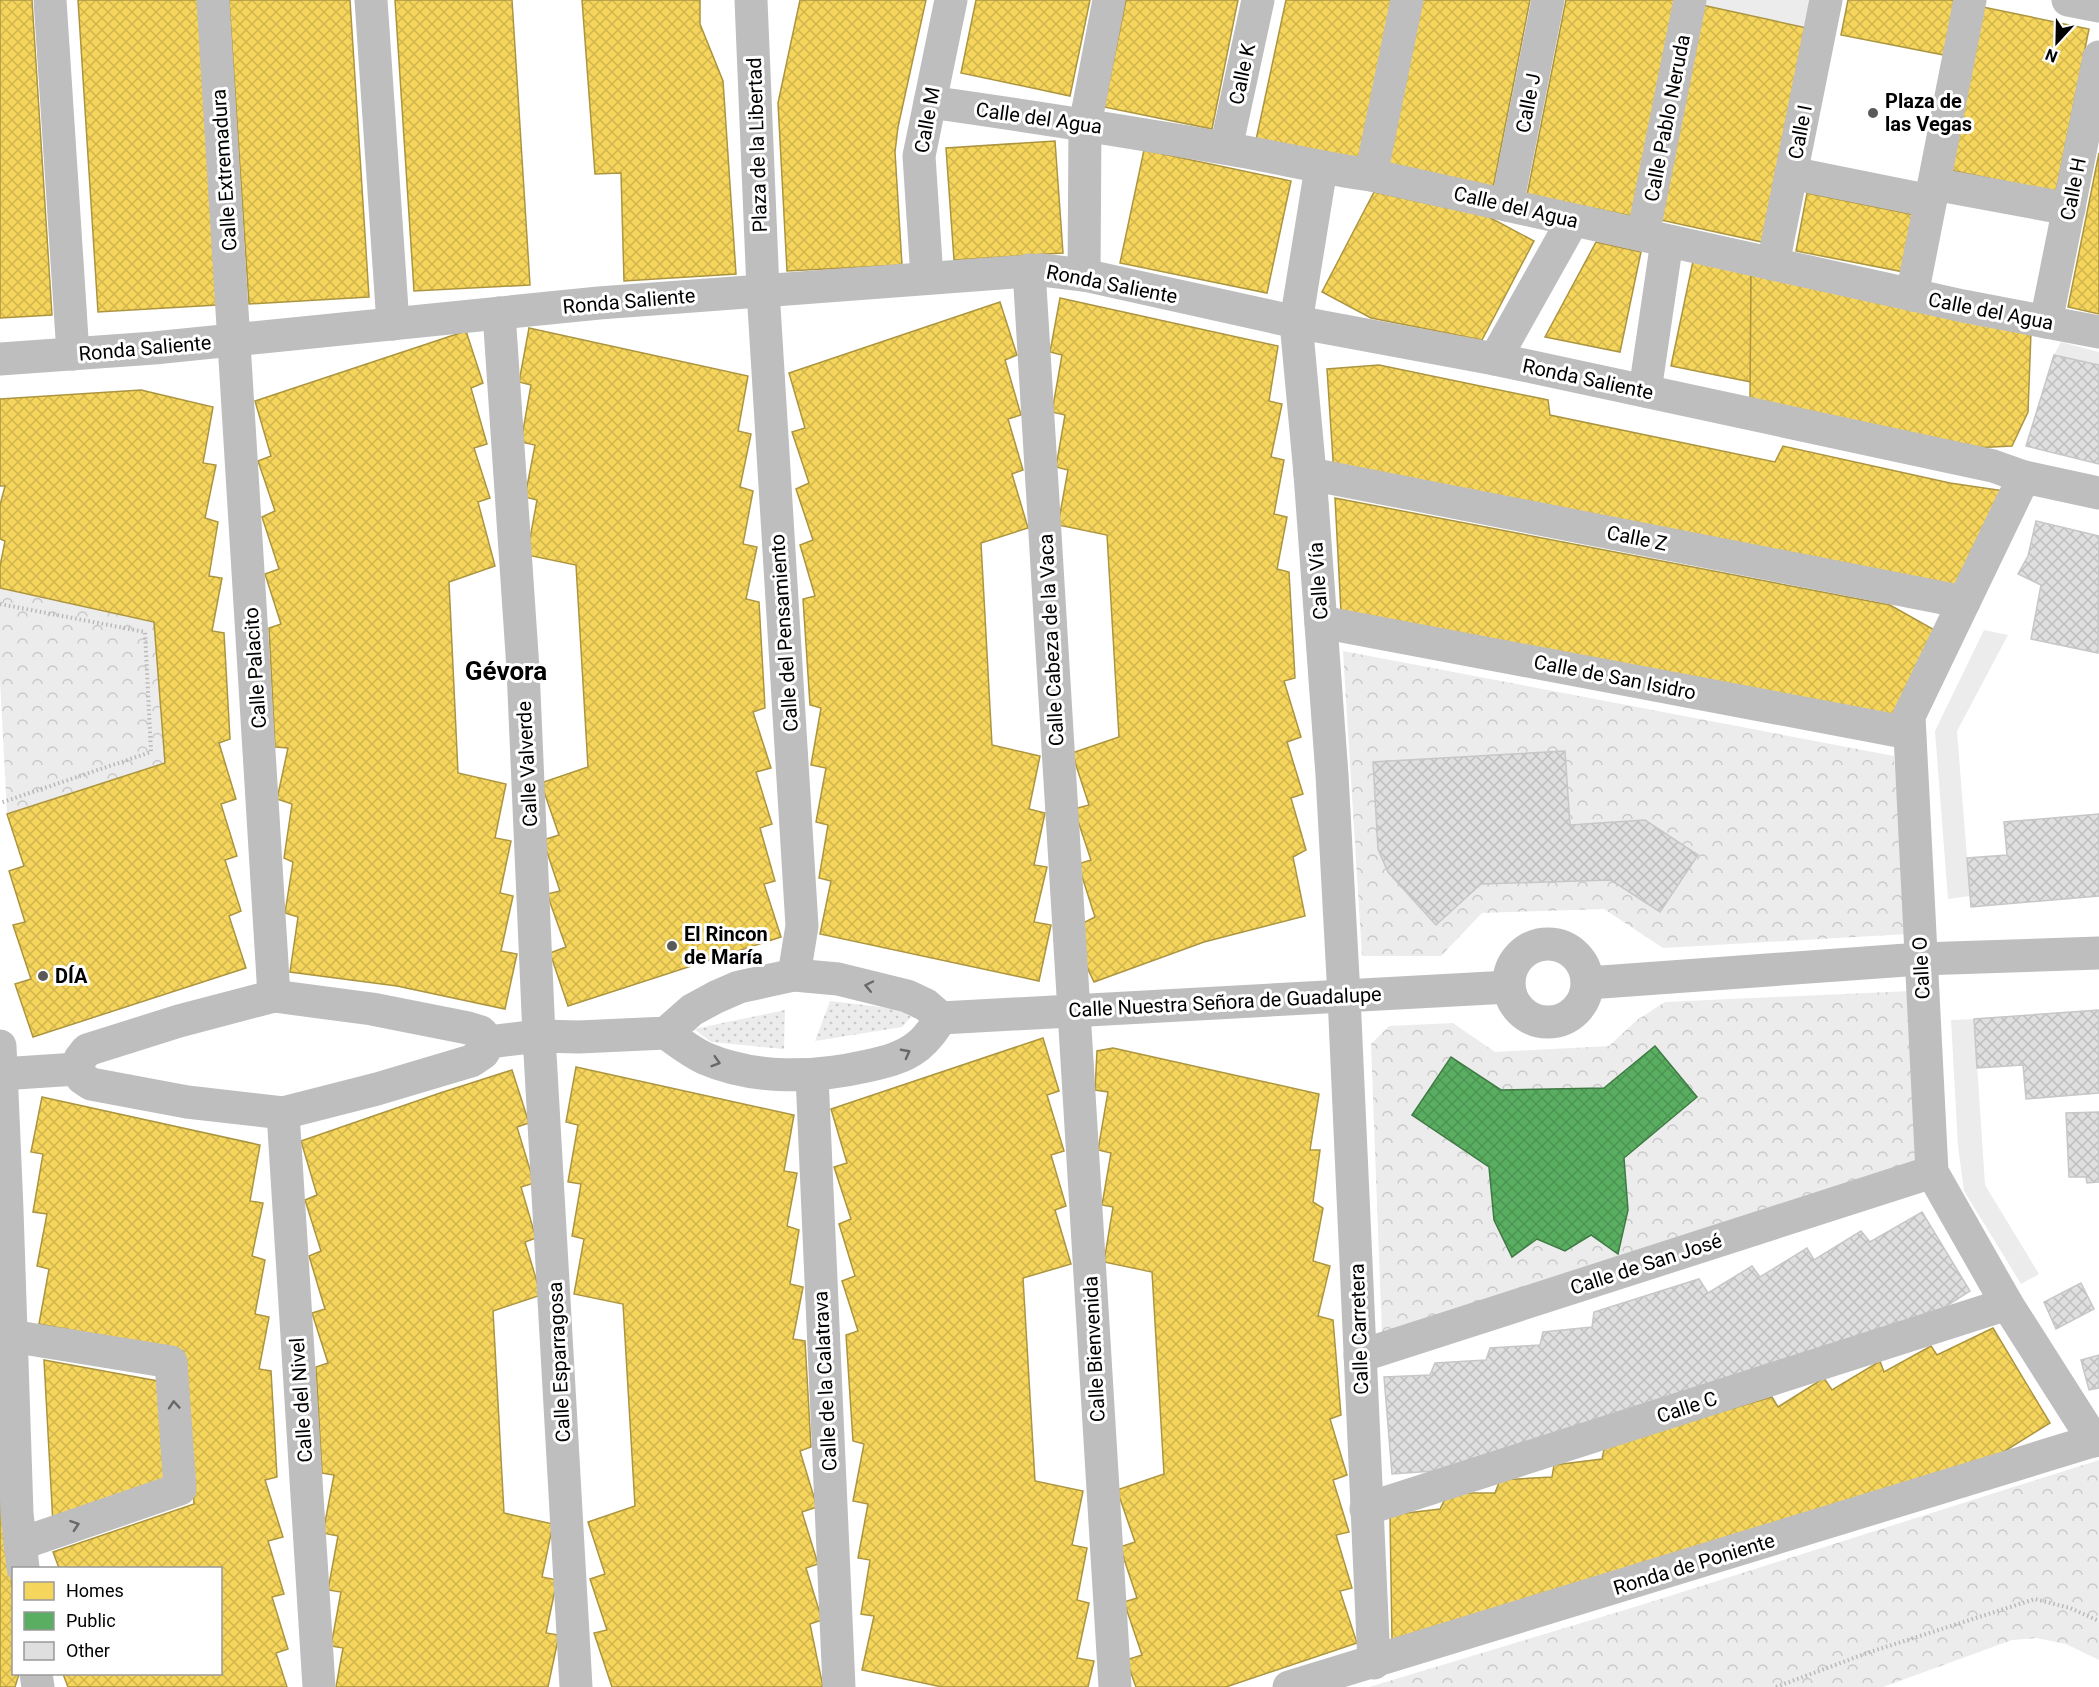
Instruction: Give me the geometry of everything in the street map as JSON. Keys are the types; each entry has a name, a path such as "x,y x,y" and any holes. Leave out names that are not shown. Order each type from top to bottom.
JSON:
{"street":[{"path":"50,0 73,354"},
{"name":"Calle Extremadura","path":"213,0 235,340"},
{"path":"370,0 393,324"},
{"name":"Plaza de la Libertad","path":"751,0 763,290"},
{"name":"Calle M","path":"927,278 919,156 951,0"},
{"path":"1084,275 1085,125 1109,0"},
{"name":"Calle K","path":"1226,148 1258,0"},
{"path":"1371,175 1407,0"},
{"name":"Calle J","path":"1508,205 1548,0"},
{"name":"Calle Pablo Neruda","path":"1645,391 1655,238 1690,0"},
{"name":"Calle I","path":"1773,264 1826,0"},
{"path":"1912,295 1970,0"},
{"path":"2068,0 2099,6"},
{"name":"Calle H","path":"2046,322 2099,57"},
{"name":"Calle del Agua","path":"930,102 1226,148 1321,168 1371,175 1912,295 2099,332"},
{"name":"Calle Vía","path":"1321,168 1296,322 1310,474 1332,775 1344,996"},
{"path":"1791,173 2069,209"},
{"path":"1495,359 1573,220"},
{"name":"Calle Cabeza de la Vaca","path":"1029,270 1074,1010"},
{"name":"Ronda Saliente","path":"0,359 235,340 599,303 1042,270 1084,275 1296,322 1495,359 1993,466 2024,477 2099,493"},
{"name":"Calle del Pensamiento","path":"763,290 802,926 794,975"},
{"name":"Calle Valverde","path":"499,313 523,669 539,1036"},
{"name":"Calle Palacito","path":"235,340 274,996"},
{"name":"Calle Z","path":"1310,474 1964,602"},
{"name":"Calle O","path":"2024,477 1908,716 1932,1172 2007,1304 2097,1440"},
{"name":"Calle de San Isidro","path":"1321,622 1909,733"},
{"path":"1540,944 1552,944 1573,952 1581,961 1588,983 1581,1006 1573,1015 1551,1023 1538,1022 1527,1017 1518,1009 1512,999 1509,975 1520,955 1540,944"},
{"path":"1588,983 1920,960 2099,953"},
{"path":"489,1042 539,1036 579,1037 666,1033 692,1010 716,997 740,987 794,975 838,979 908,996 926,1005 941,1018 932,1032 916,1047 892,1060 843,1072 812,1076 771,1074 733,1067 706,1058 685,1047 666,1033"},
{"name":"Calle Nuestra Señora de Guadalupe","path":"941,1018 1509,987"},
{"path":"274,996 372,1009 468,1028 482,1032 489,1042 483,1053 471,1060 377,1089 283,1113 187,1102 91,1084 82,1078 77,1069 80,1059 87,1050 178,1021 274,996"},
{"name":"Calle Carretera","path":"1344,996 1374,1663"},
{"name":"Calle Bienvenida","path":"1074,1010 1115,1687"},
{"name":"Calle Esparragosa","path":"539,1036 576,1687"},
{"path":"6,1338 171,1362 180,1489 22,1556 17,1513 6,1338 1,1065 77,1069"},
{"name":"Calle de la Calatrava","path":"812,1076 839,1687"},
{"name":"Calle del Nivel","path":"283,1113 319,1687"},
{"name":"Calle de San José","path":"1360,1356 1932,1172"},
{"name":"Calle C","path":"1366,1509 2007,1304"},
{"name":"Ronda de Poniente","path":"1289,1687 1374,1663 2097,1440"}],"path":[{"path":"0,604 145,632 151,752 0,804"},
{"path":"1776,1687 1870,1652 2035,1599 2070,1608 2099,1620"}],"green space":[{"path":"1703,0 1813,0 1807,28 1702,5"},
{"path":"2061,342 2099,352 2099,365 2054,355"},
{"path":"0,588 154,622 165,763 7,814 0,680"},
{"path":"1984,630 2008,635 1957,731 1970,896 1948,899 1935,731"},
{"path":"1343,651 1894,756 1907,934 1663,948 1604,909 1482,913 1441,956 1362,956"},
{"path":"1911,991 1922,1170 1382,1335 1371,1044 1389,1026 1453,1023 1495,1052 1609,1046 1637,1020 1665,1002"},
{"path":"830,1001 898,1009 911,1017 902,1027 815,1041"},
{"path":"785,1010 784,1049 711,1042 694,1029"},
{"path":"1974,1019 1985,1185 2039,1274 2021,1284 1964,1191 1958,1146 1951,1020"},
{"path":"2099,1460 2099,1660 2066,1644 2036,1638 2012,1640 1883,1687 1369,1687 1638,1606"}],"building: Homes":[{"path":"0,0 32,0 52,315 0,318"},
{"path":"78,0 198,0 217,305 98,312"},
{"path":"229,0 350,0 369,297 249,304"},
{"path":"395,0 512,0 530,285 414,291"},
{"path":"582,0 700,0 700,24 723,81 736,274 624,281 621,173 595,174"},
{"path":"800,0 926,0 898,127 895,152 902,265 787,271 778,103"},
{"path":"976,0 1090,0 1070,96 961,73"},
{"path":"1126,0 1238,0 1212,129 1104,107"},
{"path":"1286,0 1398,0 1364,162 1256,140"},
{"path":"1415,0 1530,0 1493,188 1382,166"},
{"path":"1566,0 1680,0 1637,217 1527,195"},
{"path":"1848,0 1950,0 1959,2 1949,56 1841,35"},
{"path":"1702,5 1807,28 1762,242 1656,219"},
{"path":"1978,6 2089,29 2056,192 1945,169"},
{"path":"1055,141 1063,253 954,260 946,148"},
{"path":"1144,150 1291,181 1267,293 1120,263"},
{"path":"2099,153 2099,314 2068,307"},
{"path":"1374,192 1487,216 1534,241 1482,340 1371,318 1322,292"},
{"path":"1807,193 1915,215 1904,272 1796,251"},
{"path":"1596,242 1641,252 1620,352 1545,337"},
{"path":"1693,261 1751,272 1751,382 1671,366"},
{"path":"1751,272 2031,332 2028,412 2012,446 1972,448 1750,400"},
{"path":"1060,298 1278,346 1269,401 1282,404 1271,457 1284,460 1274,514 1287,517 1277,569 1289,572 1295,678 1284,681 1301,737 1287,742 1303,794 1291,798 1306,850 1293,857 1305,916 1204,942 1094,982 1076,944 1085,922 1095,917 1078,864 1091,860 1074,809 1089,805 1072,753 1119,737 1107,535 1058,525 1068,470 1056,467 1065,415 1052,412 1062,355 1050,352"},
{"path":"1000,302 1017,355 1005,360 1021,415 1008,419 1023,470 1012,474 1028,528 981,543 992,745 1040,756 1029,809 1045,813 1034,865 1047,867 1034,922 1051,925 1039,981 820,934 831,881 819,878 828,825 816,822 826,768 811,765 821,708 810,705 803,599 815,596 800,545 813,540 796,489 809,483 792,432 805,428 789,373"},
{"path":"529,328 748,376 738,431 751,434 740,487 753,491 743,544 757,547 746,599 759,602 765,708 753,712 771,768 756,772 772,824 760,828 775,881 764,884 781,937 568,1006 550,953 566,947 547,894 560,891 543,840 559,835 541,783 588,767 576,565 527,555 537,500 525,497 535,445 521,442 531,385 519,382"},
{"path":"466,331 483,383 471,388 487,444 474,448 490,498 478,502 495,566 449,582 458,773 506,784 495,838 511,841 500,893 513,896 501,951 517,954 505,1009 397,986 290,972 298,917 285,913 293,862 284,858 292,804 277,799 288,748 275,747 269,628 281,624 265,574 279,569 262,517 275,511 258,461 271,456 255,401"},
{"path":"1379,365 1548,400 1550,415 1775,462 1783,446 1950,483 2005,491 1953,594 1334,475 1327,369"},
{"path":"141,390 213,407 203,463 216,465 205,518 218,522 209,576 222,578 212,631 224,633 230,739 219,743 236,799 221,804 237,856 225,860 241,911 229,916 246,968 33,1037 15,984 31,979 13,925 25,922 9,871 24,866 7,814 165,763 154,622 0,588 0,566 5,541 0,539 0,505 5,486 0,486 0,399"},
{"path":"1335,498 1890,605 1938,632 1892,717 1341,612"},
{"path":"1043,1038 1059,1091 1047,1095 1064,1151 1051,1155 1066,1206 1055,1210 1071,1264 1023,1278 1035,1481 1083,1491 1072,1545 1087,1548 1077,1600 1089,1603 1077,1658 1094,1661 1088,1687 942,1687 862,1670 874,1616 861,1614 870,1560 858,1558 868,1504 853,1501 864,1444 853,1441 846,1335 858,1331 842,1281 855,1276 839,1224 851,1219 834,1167 847,1163 831,1109"},
{"path":"1113,1048 1319,1094 1310,1150 1320,1150 1313,1202 1323,1208 1313,1261 1330,1266 1318,1316 1333,1320 1341,1415 1330,1419 1347,1475 1333,1480 1349,1532 1336,1535 1352,1588 1340,1591 1357,1643 1226,1687 1136,1687 1126,1660 1142,1655 1124,1602 1137,1598 1120,1547 1135,1542 1117,1490 1164,1474 1152,1272 1104,1262 1113,1207 1102,1205 1111,1153 1098,1150 1108,1092 1095,1090 1097,1051"},
{"path":"576,1067 794,1115 784,1171 797,1173 787,1226 799,1230 790,1284 803,1287 793,1339 805,1341 811,1447 800,1451 817,1507 802,1512 818,1564 806,1568 822,1620 810,1624 823,1687 612,1687 594,1633 607,1630 590,1579 605,1574 588,1522 635,1506 623,1304 574,1294 584,1239 572,1236 581,1184 568,1182 578,1125 566,1122"},
{"path":"512,1070 529,1123 517,1127 534,1183 521,1187 536,1238 525,1242 541,1295 493,1311 504,1513 553,1524 542,1577 557,1580 546,1633 559,1635 548,1687 336,1687 343,1648 331,1646 341,1592 328,1590 338,1536 323,1533 334,1475 322,1473 316,1367 328,1363 312,1313 325,1309 309,1256 321,1251 305,1200 317,1195 301,1141"},
{"path":"42,1097 260,1145 250,1201 263,1203 252,1256 265,1260 255,1314 269,1317 259,1369 271,1371 277,1477 265,1480 283,1537 268,1541 284,1594 272,1597 288,1649 276,1653 287,1687 68,1687 63,1675 222,1675 222,1567 59,1567 53,1552 194,1504 183,1351 39,1324 49,1269 37,1266 47,1214 33,1212 43,1154 31,1152"},
{"path":"1993,1328 2050,1423 2000,1454 1392,1641 1390,1515 1440,1509 1448,1493 1495,1493 1500,1480 1552,1477 1554,1465 1602,1459 1605,1445 1772,1397 1778,1407 1824,1378 1832,1390 1880,1361 1884,1372 1931,1346 1937,1355"},
{"path":"44,1360 163,1382 171,1485 53,1524"},
{"path":"0,1462 12,1585 12,1675 19,1675 15,1687 0,1687"}],"building: Public":[{"path":"1655,1046 1697,1097 1624,1158 1628,1210 1618,1254 1591,1235 1565,1251 1537,1239 1512,1257 1494,1220 1489,1167 1412,1115 1451,1057 1501,1090 1604,1088"}],"building: Other":[{"path":"2054,355 2099,365 2099,464 2026,446"},
{"path":"2036,521 2099,536 2098,653 2031,639 2041,585 2018,574 2028,556"},
{"path":"1565,751 1570,825 1645,820 1698,855 1660,912 1611,880 1481,884 1436,925 1388,872 1378,849 1373,762"},
{"path":"2099,814 2099,896 1971,907 1967,858 2007,855 2004,822"},
{"path":"2099,1010 2099,1093 2026,1099 2023,1065 1977,1068 1974,1019"},
{"path":"2099,1112 2099,1182 2087,1183 2086,1177 2069,1177 2066,1113"},
{"path":"1922,1212 1970,1291 1923,1321 1448,1470 1392,1474 1384,1377 1430,1375 1435,1363 1486,1360 1490,1348 1540,1345 1543,1332 1592,1327 1594,1312 1699,1279 1708,1293 1752,1266 1760,1277 1807,1248 1814,1260 1861,1231 1870,1242"},
{"path":"2081,1283 2094,1309 2056,1329 2044,1302"},
{"path":"2099,1355 2099,1388 2089,1390 2081,1360"}],"place":[{"name":"Plaza de las Vegas","path":"1873,113"},
{"name":"El Rincon de María","path":"672,946"},
{"name":"DÍA","path":"43,976"}],"district":[{"name":"Gévora","path":"506,671"}]}
